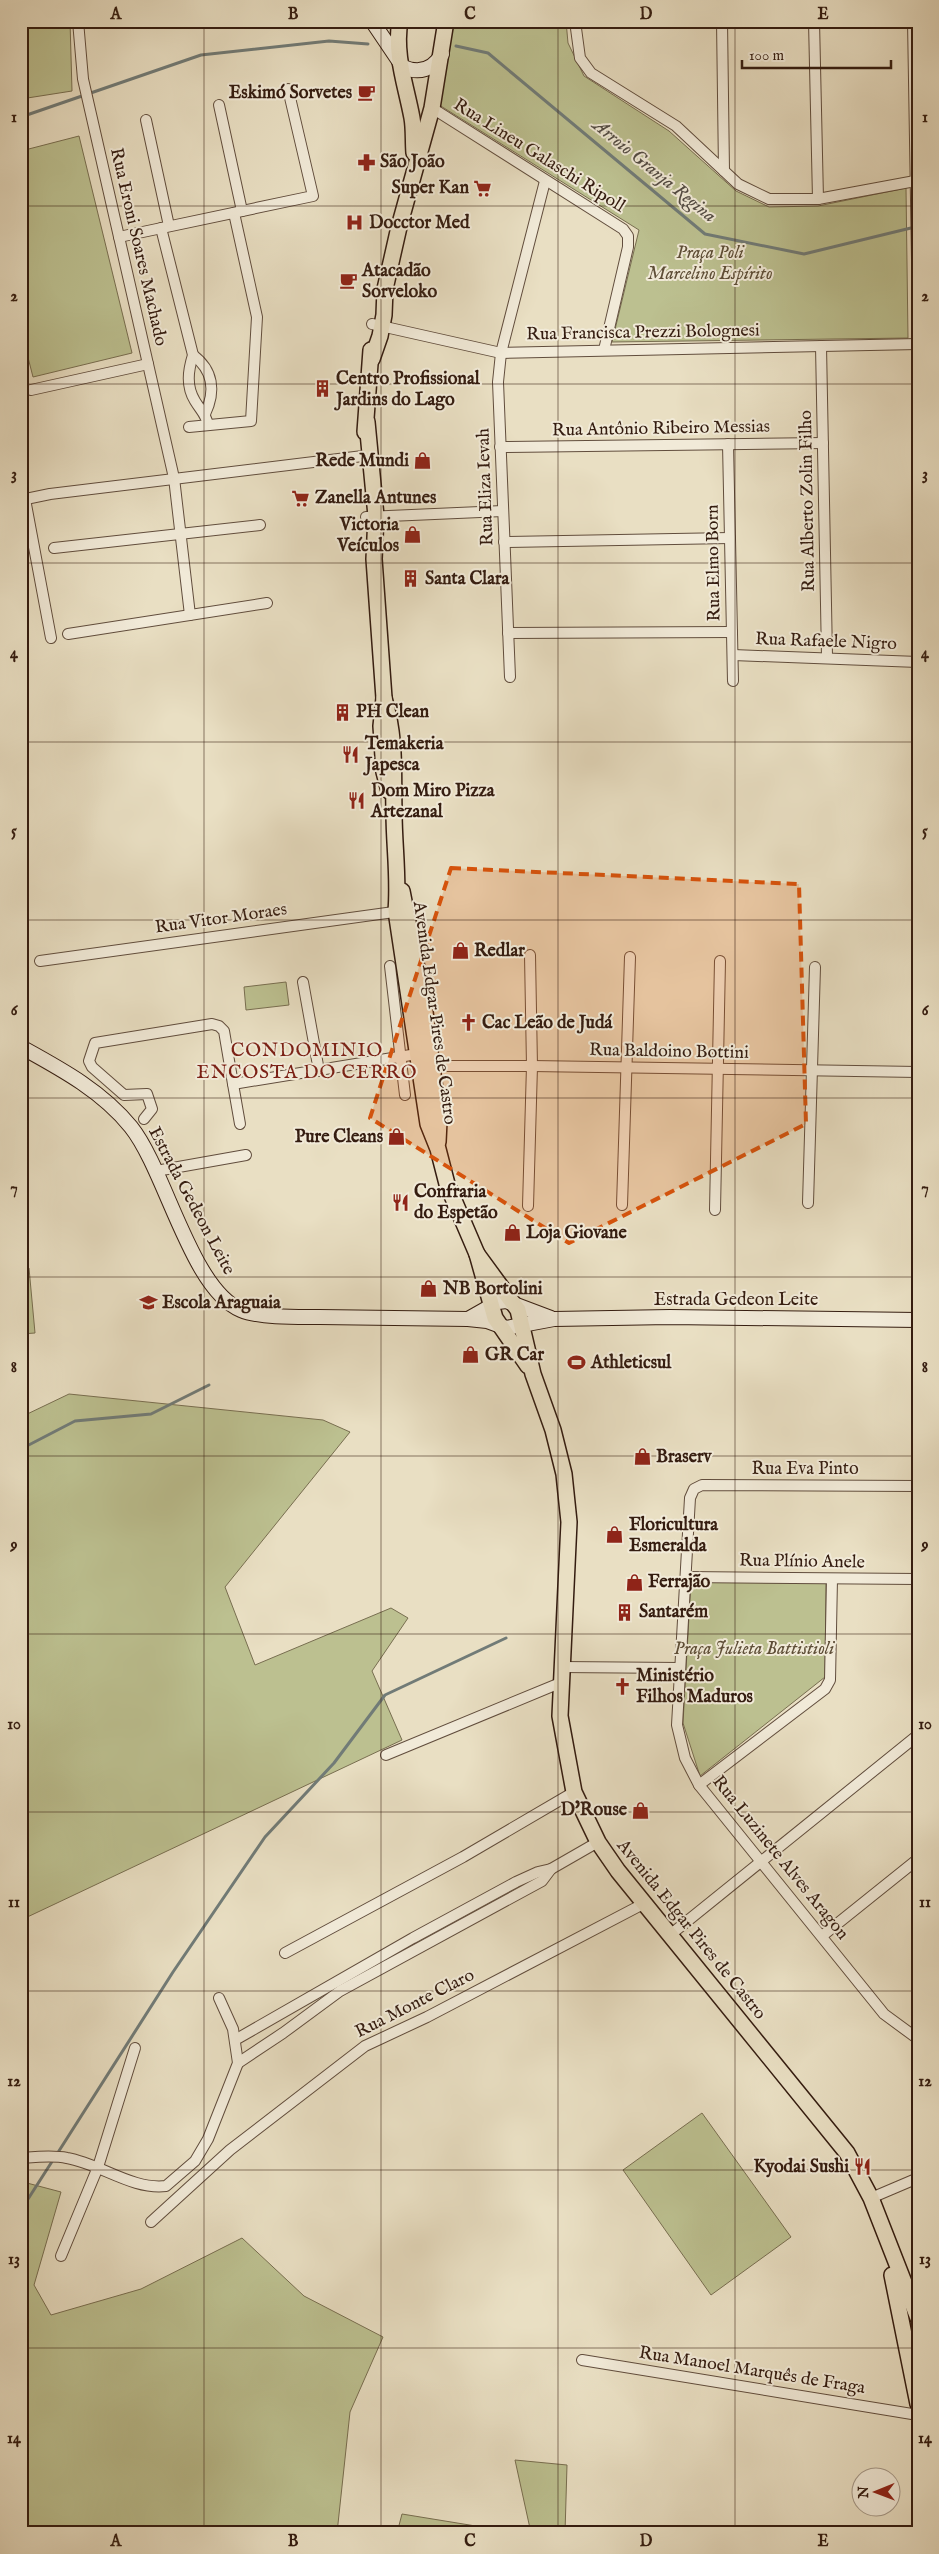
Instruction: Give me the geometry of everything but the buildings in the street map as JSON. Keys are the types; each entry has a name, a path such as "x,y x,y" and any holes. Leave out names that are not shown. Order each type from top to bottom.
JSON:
{"main road":[{"path":"372,21 399,63 411,70 426,70 433,66 442,54"},
{"name":"Avenida Edgar Pires de Castro","path":"400,21 397,39 399,63 412,120 414,164"},
{"name":"Avenida Edgar Pires de Castro","path":"446,21 432,108 414,164 377,325 372,359 366,455 384,698 392,725 390,771 402,911 424,1004 423,1062 439,1121 438,1149 447,1184 476,1254 490,1306 500,1326 533,1374"},
{"name":"Estrada Gedeon Leite","path":"21,1048 58,1068 101,1097 132,1128 156,1170 193,1252 206,1275 221,1295 241,1310 278,1316 468,1319 514,1327 554,1319 670,1317 918,1320"},
{"name":"Avenida Edgar Pires de Castro","path":"476,1254 514,1302 522,1324 533,1374 564,1474 569,1522 567,1585 560,1683 560,1716 574,1792 598,1842 618,1872 847,2153 871,2198 918,2318"},
{"path":"468,1319 498,1302 514,1302"},
{"name":"Estrada Gedeon Leite","path":"514,1302 532,1312 554,1319"},
{"name":"Avenida Edgar Pires de Castro","path":"886,2239 918,2401"}],"street":[{"path":"21,24 28,21"},
{"name":"Rua Eroni Soares Machado","path":"78,21 83,79 174,478 190,615"},
{"path":"575,21 580,58 592,73 676,126 738,184 769,199 818,199 914,181"},
{"path":"722,21 724,171"},
{"path":"814,21 818,199"},
{"path":"913,21 916,93 914,181 918,319"},
{"path":"120,236 313,196 288,89"},
{"path":"189,427 251,421 257,318 219,105"},
{"name":"Rua Lineu Galaschi Ripoll","path":"432,108 623,229 628,236 628,247 604,350"},
{"path":"146,120 165,227 192,355 188,370 189,386 195,401 205,414 208,425"},
{"name":"Rua Eliza Ievah","path":"510,678 498,382 502,352 545,181"},
{"name":"Rua Francisca Prezzi Bolognesi","path":"377,325 502,352 918,344"},
{"name":"Rua Alberto Zolin Filho","path":"821,346 827,656"},
{"path":"192,355 208,371 212,385 211,401 205,414"},
{"path":"31,390 148,364"},
{"name":"Rua Antônio Ribeiro Messias","path":"500,447 823,443"},
{"name":"Rua Elmo Born","path":"728,444 733,681"},
{"path":"51,638 23,499 174,478 366,455"},
{"path":"371,517 503,511"},
{"path":"54,548 260,525"},
{"path":"504,542 730,538"},
{"path":"68,634 268,602"},
{"path":"508,633 732,632"},
{"name":"Rua Rafaele Nigro","path":"732,654 827,656 918,662"},
{"name":"Rua Vitor Moraes","path":"40,961 402,911"},
{"path":"528,1206 532,1066 530,955"},
{"path":"622,1205 630,957"},
{"path":"714,1210 719,1069 720,961"},
{"path":"390,966 405,1095"},
{"path":"808,1203 815,967"},
{"path":"303,982 319,1071"},
{"path":"144,1118 152,1109 147,1094 124,1095 92,1067 89,1061 95,1042 212,1024 219,1026 224,1031 240,1124"},
{"name":"Rua Baldoino Bottini","path":"233,1084 400,1057 423,1062 532,1066 918,1072"},
{"path":"156,1170 246,1155"},
{"name":"Rua Eva Pinto","path":"694,1489 702,1485 918,1486"},
{"name":"Rua Luzinete Alves Aragon","path":"694,1489 690,1498 677,1725 685,1758 699,1785 884,2014 918,2039"},
{"name":"Rua Plínio Anele","path":"686,1577 918,1579"},
{"path":"699,1785 825,1689 830,1680 832,1579"},
{"path":"561,1667 680,1668"},
{"path":"386,1755 560,1683"},
{"path":"670,1934 918,1734"},
{"path":"285,1953 463,1857 574,1792"},
{"path":"235,2040 516,1882 538,1872 551,1869 598,1842"},
{"path":"822,1936 918,1858"},
{"path":"238,2063 283,2034 340,1991 542,1881 551,1869"},
{"name":"Rua Monte Claro","path":"151,2222 230,2150 365,2046 427,2017 645,1904"},
{"path":"414,1938 419,1949"},
{"path":"21,2158 68,2158 98,2166 144,2186 166,2186 195,2160 204,2146 238,2063 235,2040 219,1998"},
{"path":"61,2256 98,2166 135,2048"},
{"path":"871,2198 918,2178"},
{"name":"Rua Manoel Marquês de Fraga","path":"582,2360 918,2401"}],"highlighted area":[{"path":"451,868 799,884 806,1124 569,1243 370,1118"}],"green space":[{"path":"46,21 70,21 72,91 21,99 21,32"},
{"name":"Praça Poli Marcelino Espírito","path":"456,21 566,21 568,43 584,76 669,131 736,191 769,207 818,206 906,188 908,338 612,342 639,230 436,103 448,29"},
{"path":"79,136 132,353 33,377 21,330 21,151"},
{"path":"286,982 289,1005 246,1010 244,987"},
{"path":"21,1264 29,1268 35,1333 21,1334"},
{"path":"69,1394 323,1420 350,1432 225,1587 255,1665 391,1608 408,1618 372,1671 402,1740 21,1920 21,1417"},
{"name":"Praça Julieta Battistioli","path":"691,1581 826,1583 825,1677 700,1776 683,1723"},
{"path":"702,2113 791,2237 711,2295 623,2170"},
{"path":"27,2183 61,2192 34,2285 51,2315 141,2289 242,2238 304,2296 383,2337 350,2412 337,2533 21,2533 21,2191"},
{"path":"515,2460 567,2465 565,2533 531,2533"},
{"path":"402,2514 494,2529 492,2533 397,2533"}],"waterway":[{"name":"Arroio Granja Regina","path":"21,117 201,55 329,41 368,44"},
{"name":"Arroio Granja Regina","path":"456,46 488,53 705,234 804,254 915,227"},
{"path":"21,1449 75,1421 151,1414 209,1385"},
{"path":"57,2154 173,1972 265,1837 334,1763 385,1695 506,1638"},
{"path":"21,2210 53,2160"}],"place":[{"name":"Eskimó Sorvetes","path":"366,93"},
{"name":"São João","path":"366,162"},
{"name":"Super Kan","path":"483,188"},
{"name":"Docctor Med","path":"355,223"},
{"name":"Atacadão Sorveloko","path":"348,281"},
{"name":"Centro Profissional Jardins do Lago","path":"322,389"},
{"name":"Rede Mundi","path":"423,461"},
{"name":"Zanella Antunes","path":"301,498"},
{"name":"Victoria Veículos","path":"413,535"},
{"name":"Santa Clara","path":"411,579"},
{"name":"PH Clean","path":"342,712"},
{"name":"Temakeria Japesca","path":"351,754"},
{"name":"Dom Miro Pizza Artezanal","path":"357,801"},
{"name":"Redlar","path":"460,951"},
{"name":"Cac Leão de Judá","path":"468,1023"},
{"name":"Pure Cleans","path":"397,1137"},
{"name":"Confraria do Espetão","path":"400,1202"},
{"name":"Loja Giovane","path":"512,1233"},
{"name":"NB Bortolini","path":"429,1289"},
{"name":"Escola Araguaia","path":"148,1303"},
{"name":"GR Car","path":"471,1355"},
{"name":"Athleticsul","path":"577,1363"},
{"name":"Braserv","path":"642,1457"},
{"name":"Floricultura Esmeralda","path":"615,1535"},
{"name":"Ferrajão","path":"634,1582"},
{"name":"Santarém","path":"625,1612"},
{"name":"Ministério Filhos Maduros","path":"622,1686"},
{"name":"D'Rouse","path":"641,1810"},
{"name":"Kyodai Sushi","path":"863,2167"}],"district":[{"name":"CONDOMINIO ENCOSTA DO CERRO","path":"307,1062"}]}
